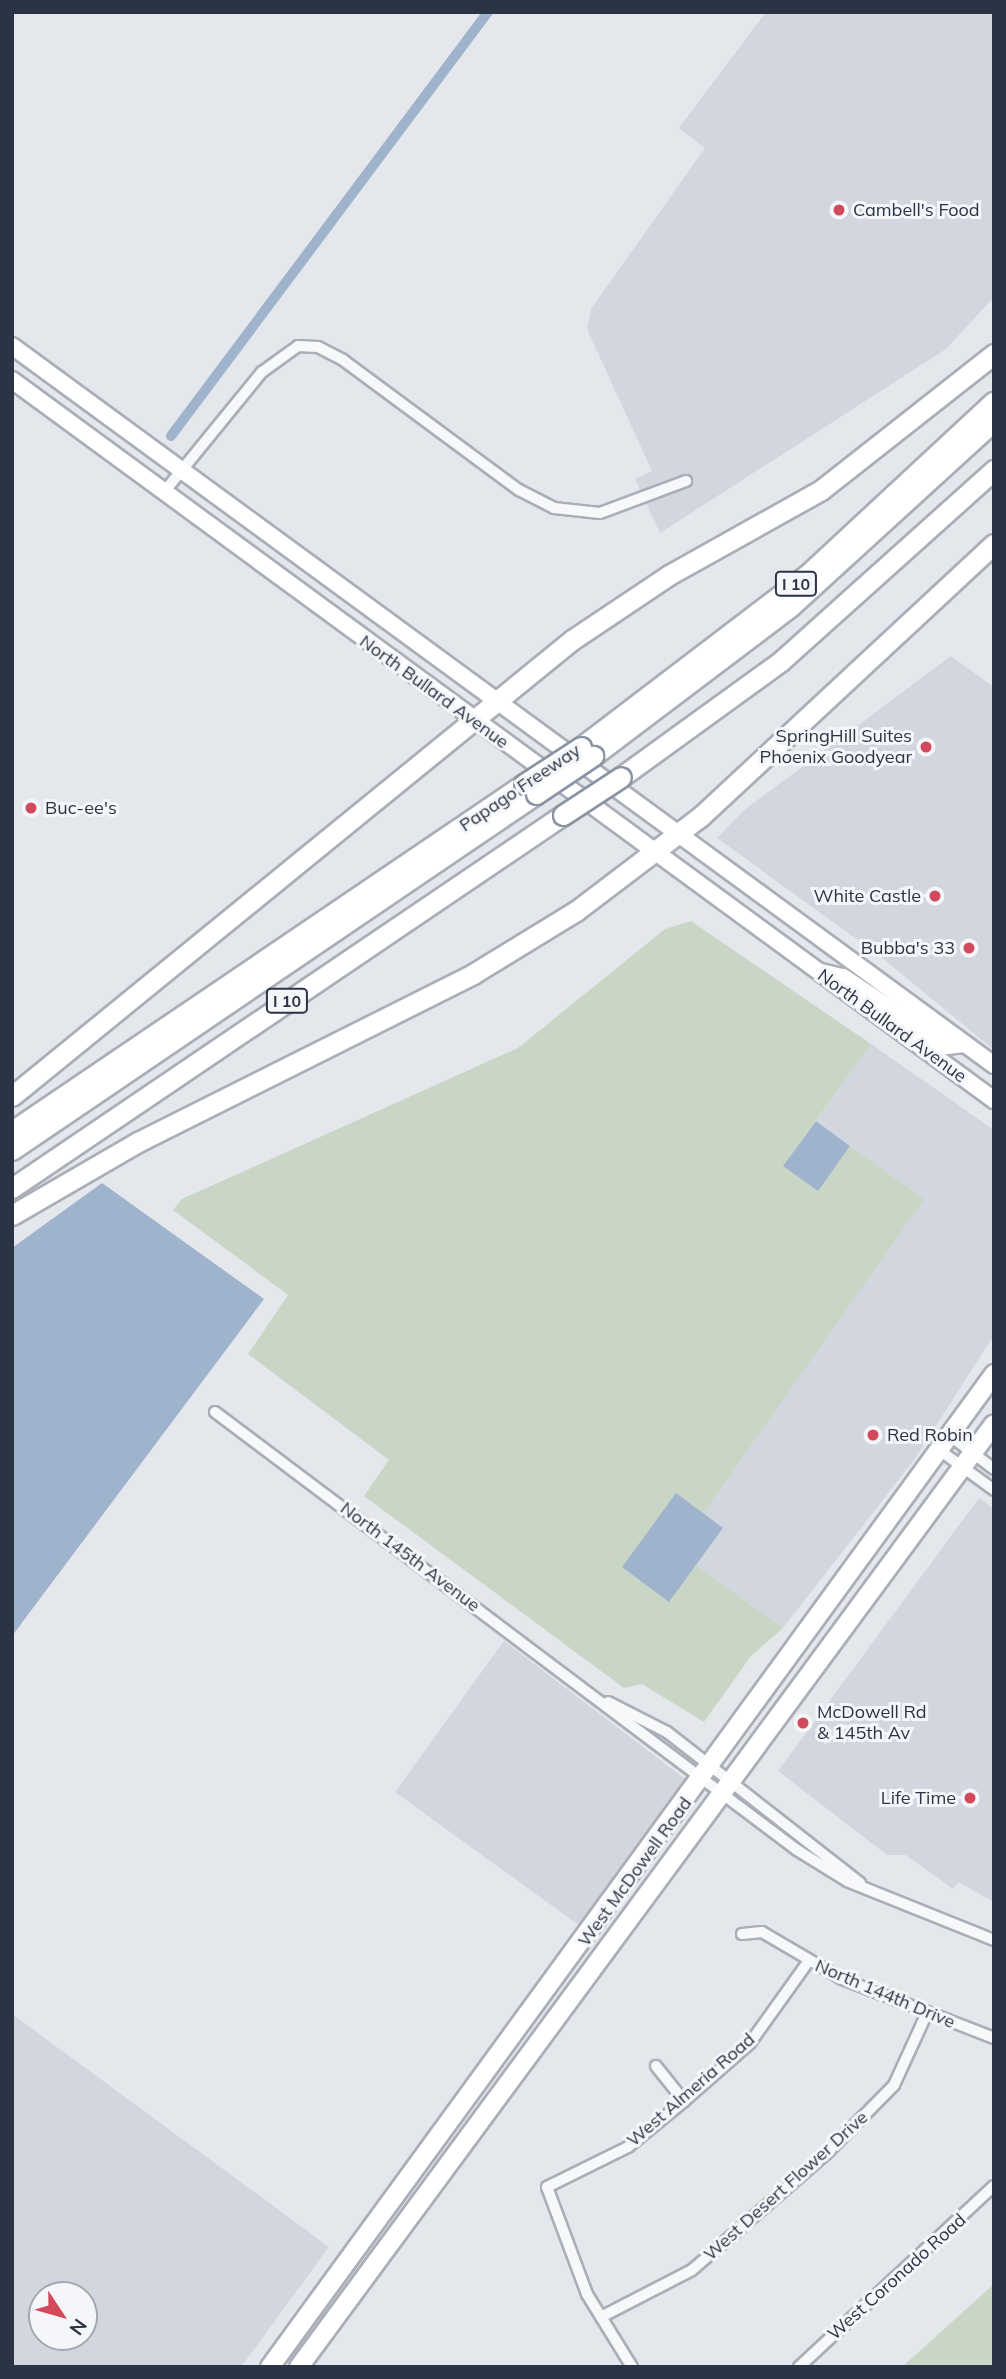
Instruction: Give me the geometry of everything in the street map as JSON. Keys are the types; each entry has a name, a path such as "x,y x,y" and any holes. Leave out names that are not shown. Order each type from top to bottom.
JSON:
{"highway":[{"path":"12,1096 469,718 612,611 821,490 994,354"},
{"name":"Papago Freeway","path":"12,1131 587,752 807,575 994,401"},
{"path":"587,752 740,649 901,512 994,421"},
{"name":"I 10","path":"12,1188 621,777 781,661 994,470"},
{"path":"12,1215 138,1142 505,957 655,856 994,544"},
{"path":"12,1150 530,789"}],"main road":[{"name":"North Bullard Avenue","path":"12,346 676,838 994,1065"},
{"name":"North Bullard Avenue","path":"12,380 655,856 994,1101"},
{"path":"815,971 843,977 947,1046 965,1044"},
{"name":"West McDowell Road","path":"270,2367 707,1774 994,1374"},
{"name":"West McDowell Road","path":"299,2367 994,1424"},
{"path":"314,2308 333,2321"}],"street":[{"path":"164,492 262,372 298,346 318,347 343,359 519,490 554,508 600,513 686,481"},
{"name":"North 145th Avenue","path":"215,1412 726,1788 826,1869 994,1940"},
{"path":"944,1442 968,1460 994,1490"},
{"path":"944,1442 968,1460 994,1469"},
{"name":"North 145th Avenue","path":"606,1702 657,1727 707,1774"},
{"name":"North 144th Drive","path":"741,1934 762,1932 808,1962 926,2013 994,2038"},
{"name":"West Almeria Road","path":"601,2317 547,2187 628,2147 684,2101 750,2043 808,1962"},
{"name":"West Desert Flower Drive","path":"601,2317 692,2270 826,2154 894,2085 926,2013"},
{"path":"656,2066 684,2101"},
{"name":"West Coronado Road","path":"799,2367 994,2186"},
{"path":"601,2317 632,2367"}],"shaded area":[{"path":"766,12 994,12 994,297 946,349 660,533 635,479 652,471 587,329 591,309 705,148 679,128"},
{"path":"951,656 994,687 994,1050 881,957 717,838 743,811"},
{"path":"871,1044 994,1130 994,1335 914,1460 783,1628 696,1565 723,1528 703,1514 923,1199 816,1121"},
{"path":"979,1498 994,1509 994,1902 958,1882 953,1889 906,1855 887,1855 778,1771"},
{"path":"504,1641 685,1779 580,1926 395,1792"},
{"path":"12,2014 329,2247 241,2367 12,2367"}],"green space":[{"path":"691,921 871,1044 784,1165 818,1190 850,1146 924,1199 703,1514 676,1494 622,1567 669,1601 696,1565 783,1628 751,1656 704,1722 642,1684 624,1688 364,1496 389,1460 248,1354 288,1295 173,1210 182,1199 518,1048 665,929"},
{"path":"994,2284 994,2367 902,2367"}],"water":[{"path":"816,1121 850,1146 818,1191 783,1166"},
{"path":"102,1183 264,1299 12,1636 12,1248"},
{"path":"676,1493 723,1528 669,1602 622,1567"}],"waterway":[{"path":"171,436 488,12"}],"place":[{"name":"Cambell's Food","path":"839,210"},
{"name":"SpringHill Suites Phoenix Goodyear","path":"926,747"},
{"name":"Buc-ee's","path":"31,808"},
{"name":"White Castle","path":"935,896"},
{"name":"Bubba's 33","path":"969,948"},
{"name":"Red Robin","path":"873,1435"},
{"name":"McDowell Rd & 145th Av","path":"803,1723"},
{"name":"Life Time","path":"970,1798"}]}
